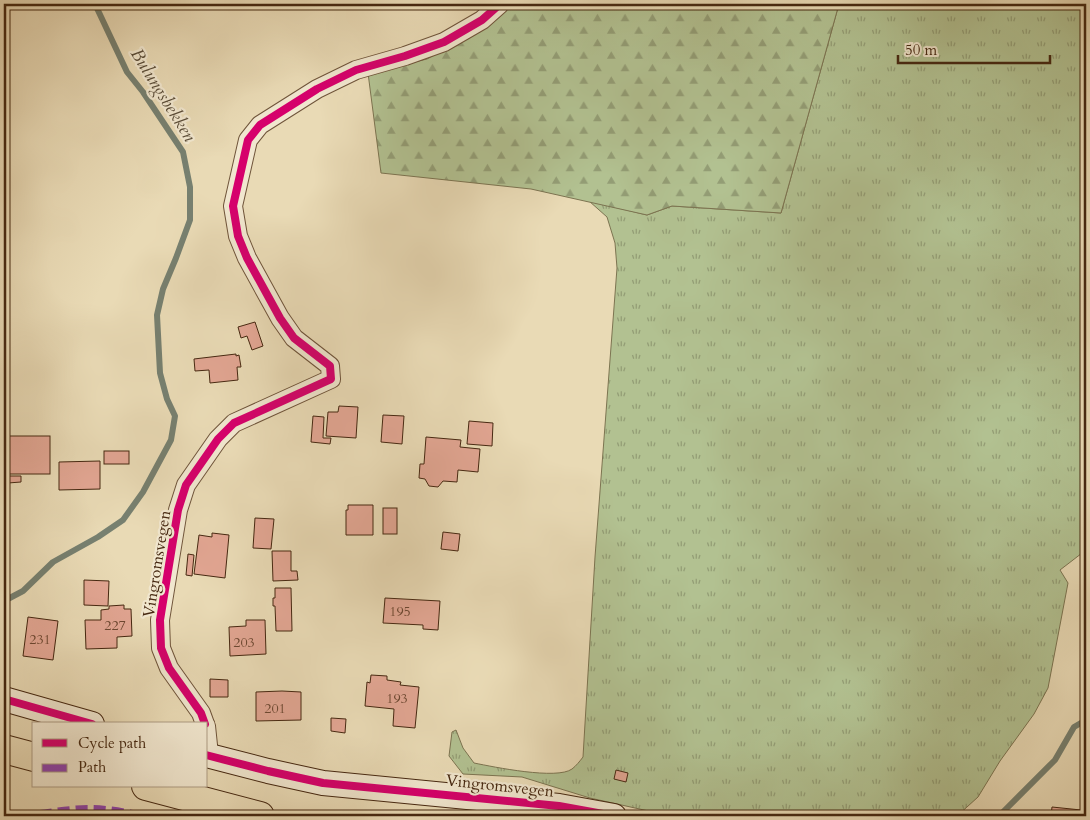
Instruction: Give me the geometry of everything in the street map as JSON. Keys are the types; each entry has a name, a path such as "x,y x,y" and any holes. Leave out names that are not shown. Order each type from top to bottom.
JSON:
{"highway":[{"path":"4,749 32,756"},
{"path":"154,788 260,816"}],"main road":[{"path":"4,699 85,722"},
{"name":"Vingromsvegen","path":"208,755 323,783 559,806 614,816"}],"street":[{"name":"Vingromsvegen","path":"204,722 169,668 161,648 160,620 178,510 186,485 218,439 234,423 331,379 330,366 294,338 280,318 251,265 238,236 233,206 248,140 260,125 317,89 356,70 405,56 444,42 482,20 500,4"}],"green space":[{"path":"509,4 839,4 781,213 672,206 647,215 531,189 381,173 368,73 427,59 480,31"},
{"path":"839,4 1086,4 1086,550 1060,570 1068,583 1048,688 1034,714 1000,761 978,797 957,816 671,816 590,798 522,777 463,774 449,756 452,732 456,730 463,748 474,763 525,772 553,773 572,769 583,757 595,557 617,268 615,243 607,217 589,201 647,215 672,206 781,213"}],"building":[{"path":"255,322 263,346 252,350 247,336 241,338 238,327"},
{"path":"236,354 236,356 239,355 241,367 237,367 238,380 210,383 209,370 195,371 194,359"},
{"path":"339,406 358,407 356,438 326,436 328,412 338,412"},
{"path":"383,415 404,416 402,444 381,442"},
{"path":"313,416 324,417 323,438 331,438 330,444 311,442"},
{"path":"469,421 493,423 492,446 467,444"},
{"path":"8,436 50,436 50,474 8,474"},
{"path":"426,437 461,440 460,447 480,449 478,472 458,470 457,482 443,481 438,487 429,486 425,479 419,478 420,464 424,464"},
{"path":"104,451 129,451 129,464 104,464"},
{"path":"100,461 100,489 59,490 59,462"},
{"path":"8,476 21,476 21,482 8,483"},
{"path":"348,505 373,505 373,535 346,535 346,510 348,510"},
{"path":"383,508 397,508 397,534 383,534"},
{"path":"255,518 274,519 271,549 253,548"},
{"path":"443,532 460,534 458,551 441,549"},
{"path":"212,533 229,535 225,578 194,574 199,535 212,537"},
{"path":"272,551 291,551 291,571 297,571 298,580 273,581"},
{"path":"188,554 194,555 192,576 186,575"},
{"path":"84,580 109,581 108,606 84,605"},
{"path":"275,588 291,588 292,631 276,631 275,606 273,606"},
{"path":"385,598 440,601 438,630 423,629 423,625 383,623"},
{"path":"124,605 124,609 131,609 132,636 117,637 117,648 86,649 85,620 101,620 101,610 109,609 109,606"},
{"path":"28,617 58,621 53,660 23,656"},
{"path":"246,620 265,620 266,654 230,656 229,627 246,626"},
{"path":"371,675 387,676 387,680 401,682 400,685 419,687 415,728 393,726 394,709 365,706 367,682 370,683"},
{"path":"210,679 228,680 228,697 210,697"},
{"path":"256,692 301,692 301,720 256,721"},
{"path":"331,718 346,719 345,733 331,731"},
{"path":"616,770 628,773 626,782 614,779"},
{"path":"1052,807 1081,810 1086,812 1086,816 1051,816"}],"waterway":[{"name":"Bulungsbekken","path":"4,601 23,591 53,562 98,537 123,520 143,492 171,440 175,416 167,399 160,373 157,315 163,289 190,220 190,187 183,152 143,92 127,72 95,4"},
{"path":"999,816 1055,760 1074,727 1086,720"}],"marked path":[{"path":"4,814 15,815 89,808 111,809 146,816"}],"cycle path":[{"path":"204,722 201,713 169,668 161,648 160,620 178,510 186,485 218,439 234,423 331,379 330,366 294,338 280,318 247,258 238,236 233,206 248,140 260,125 317,89 356,70 405,56 444,42 482,20 500,4"},
{"path":"4,699 85,722"},
{"path":"208,756 323,783 559,806 614,816"}]}
